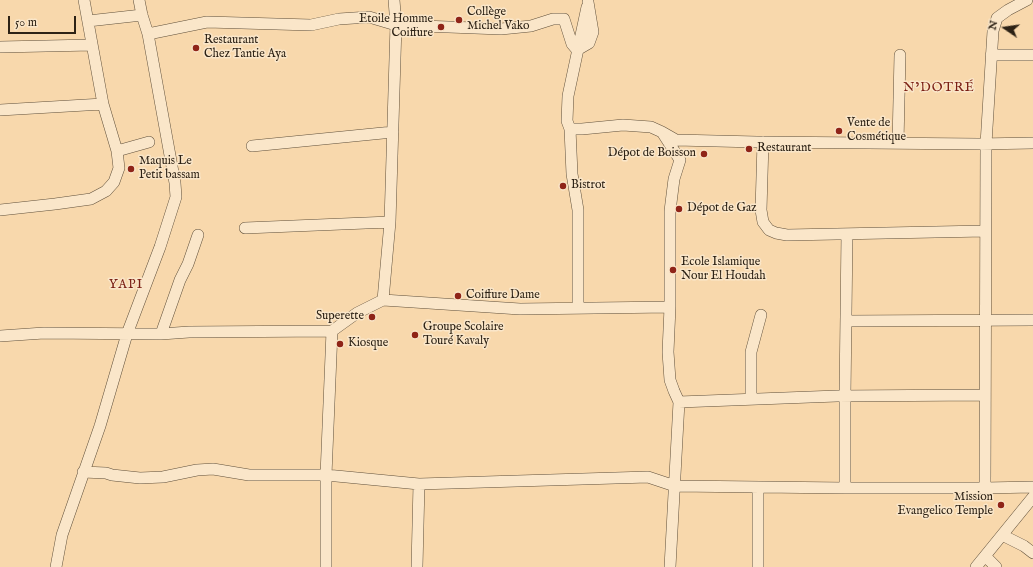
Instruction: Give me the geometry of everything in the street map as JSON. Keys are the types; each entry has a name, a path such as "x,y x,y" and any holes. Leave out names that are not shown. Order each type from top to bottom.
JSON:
{"street":[{"path":"0,210 91,199 106,191 114,182 119,168 117,151 103,104 84,0"},
{"path":"56,567 62,535 100,426 127,334 160,247 176,197 175,183 148,34 139,0"},
{"path":"383,300 390,222 396,25 394,0"},
{"path":"985,488 986,144 993,31 997,18 1008,10 1027,0"},
{"path":"578,308 578,210 572,174 570,129 567,121 568,96 588,1"},
{"path":"88,20 142,15"},
{"path":"148,34 207,22 311,25 339,19 369,17 396,25 501,29 531,26 553,19 564,19 572,44 577,50"},
{"path":"0,47 92,45"},
{"path":"898,143 900,55"},
{"path":"991,55 1033,55"},
{"path":"0,110 103,104"},
{"path":"570,129 622,125 650,127 676,140 986,144 1033,142"},
{"path":"252,146 393,132"},
{"path":"662,132 680,160 674,179 670,211 670,307 668,352 670,380 679,402 670,567"},
{"path":"117,151 149,142"},
{"path":"763,142 761,210 763,222 769,230 776,233 787,235 986,231"},
{"path":"245,228 390,222"},
{"path":"845,488 847,234"},
{"path":"161,334 180,280 188,264 198,236"},
{"path":"0,336 44,333 161,334 189,332 332,332 356,313 383,300 520,309 670,307"},
{"path":"751,399 751,352 761,315"},
{"path":"846,321 1033,320"},
{"path":"326,567 326,475 332,332"},
{"path":"679,402 845,396 985,395"},
{"path":"83,472 106,473 140,478 163,477 197,470 213,469 249,475 326,475 419,484 648,477 675,486 845,488 1033,487"},
{"path":"417,567 419,484"},
{"path":"758,487 758,567"},
{"path":"976,567 1033,497"},
{"path":"1002,535 1024,546 1033,553"},
{"path":"985,556 996,567"}],"place":[{"name":"Collège Michel Vako","path":"459,20"},
{"name":"Etoile Homme Coiffure","path":"441,27"},
{"name":"Restaurant Chez Tantie Aya","path":"196,48"},
{"name":"Vente de Cosmétique","path":"839,131"},
{"name":"Restaurant","path":"749,149"},
{"name":"Dépot de Boisson","path":"704,154"},
{"name":"Maquis Le Petit bassam","path":"131,169"},
{"name":"Bistrot","path":"563,186"},
{"name":"Dépot de Gaz","path":"679,209"},
{"name":"Ecole Islamique Nour El Houdah","path":"673,270"},
{"name":"Coiffure Dame","path":"458,296"},
{"name":"Superette","path":"372,317"},
{"name":"Groupe Scolaire Touré Kavaly","path":"415,335"},
{"name":"Kiosque","path":"340,344"},
{"name":"Mission Evangelico Temple","path":"1001,505"}],"district":[{"name":"N’DOTRÉ","path":"939,88"},
{"name":"YAPI","path":"126,285"}]}
